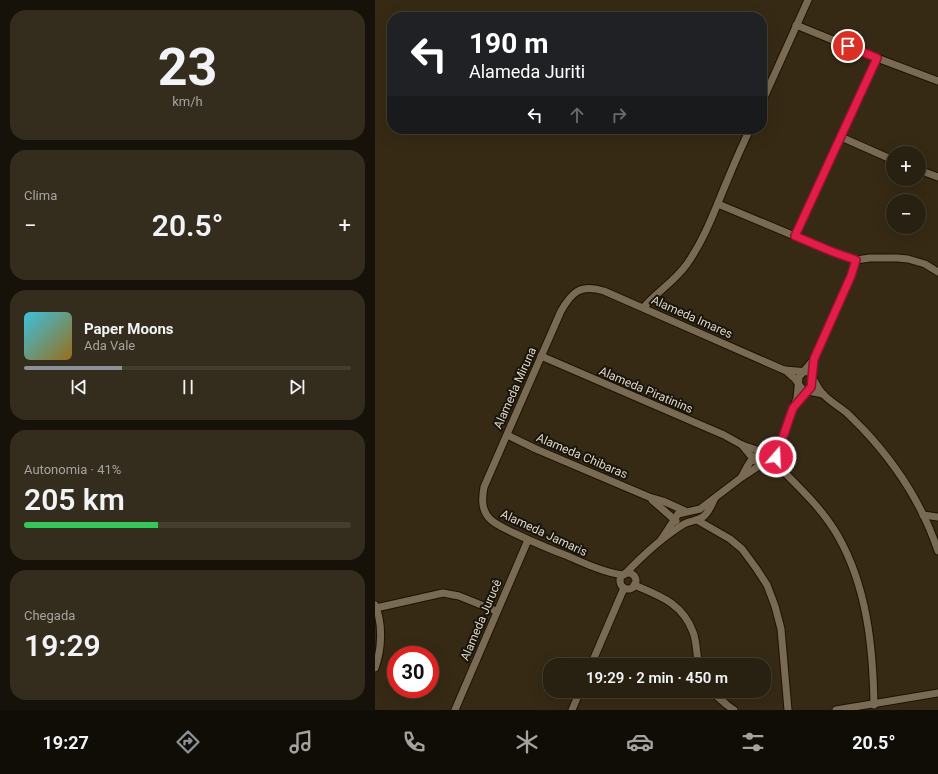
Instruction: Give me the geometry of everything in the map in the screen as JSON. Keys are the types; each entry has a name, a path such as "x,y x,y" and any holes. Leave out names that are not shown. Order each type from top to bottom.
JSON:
{"street":[{"path":"767,91 808,0"},
{"path":"797,25 938,81"},
{"path":"795,236 877,58"},
{"path":"644,307 674,278 696,251 748,134"},
{"path":"841,137 886,157"},
{"path":"926,173 938,177"},
{"path":"718,204 833,252 856,260 870,258 902,258 917,261 938,272"},
{"path":"661,540 678,514 685,511 700,509 717,494 742,476 762,464 772,461 776,457 793,408 799,384 799,377 814,359 851,276 856,260"},
{"name":"Alameda Imares","path":"591,288 604,291 644,307 784,370"},
{"name":"Alameda Miruna","path":"484,512 482,496 484,487 561,311 569,298 579,290 591,288"},
{"name":"Alameda Piratinins","path":"541,356 724,435 742,445"},
{"path":"793,408 811,387 814,359"},
{"path":"784,370 802,372 809,371 823,394 849,415 877,445 897,471 923,515 938,551"},
{"path":"784,370 799,384 803,390 823,394"},
{"name":"Alameda Chibaras","path":"507,435 536,449 649,497"},
{"path":"742,476 755,455 766,452 783,437"},
{"path":"742,445 773,454 786,474"},
{"path":"742,445 752,459 786,474 803,490 819,509 838,536 861,591 866,612 873,676 874,704"},
{"path":"594,658 623,580 643,556 661,540 681,526 688,522 697,520 706,514 717,494"},
{"path":"649,497 663,501 685,511"},
{"path":"649,497 681,526"},
{"path":"700,509 706,514 713,528"},
{"name":"Alameda Jamaris","path":"484,512 489,519 495,523 528,540 623,580 631,574 635,582"},
{"path":"923,515 938,517"},
{"path":"697,520 713,528 742,549 767,585 775,606 781,629 788,710"},
{"name":"Alameda Jurucê","path":"455,710 496,611 528,540"},
{"path":"623,580 631,588 635,582 638,565 643,556"},
{"path":"635,582 672,603 680,611 693,632 698,658"},
{"path":"375,668 380,643 380,627 376,606 443,593 459,596 496,611"},
{"path":"836,710 938,693"},
{"path":"572,710 577,698"},
{"path":"717,698 725,708 734,710"}],"route":[{"path":"776,457 793,408 811,387 814,359 851,276 856,260 795,236 877,58 848,46"}]}
